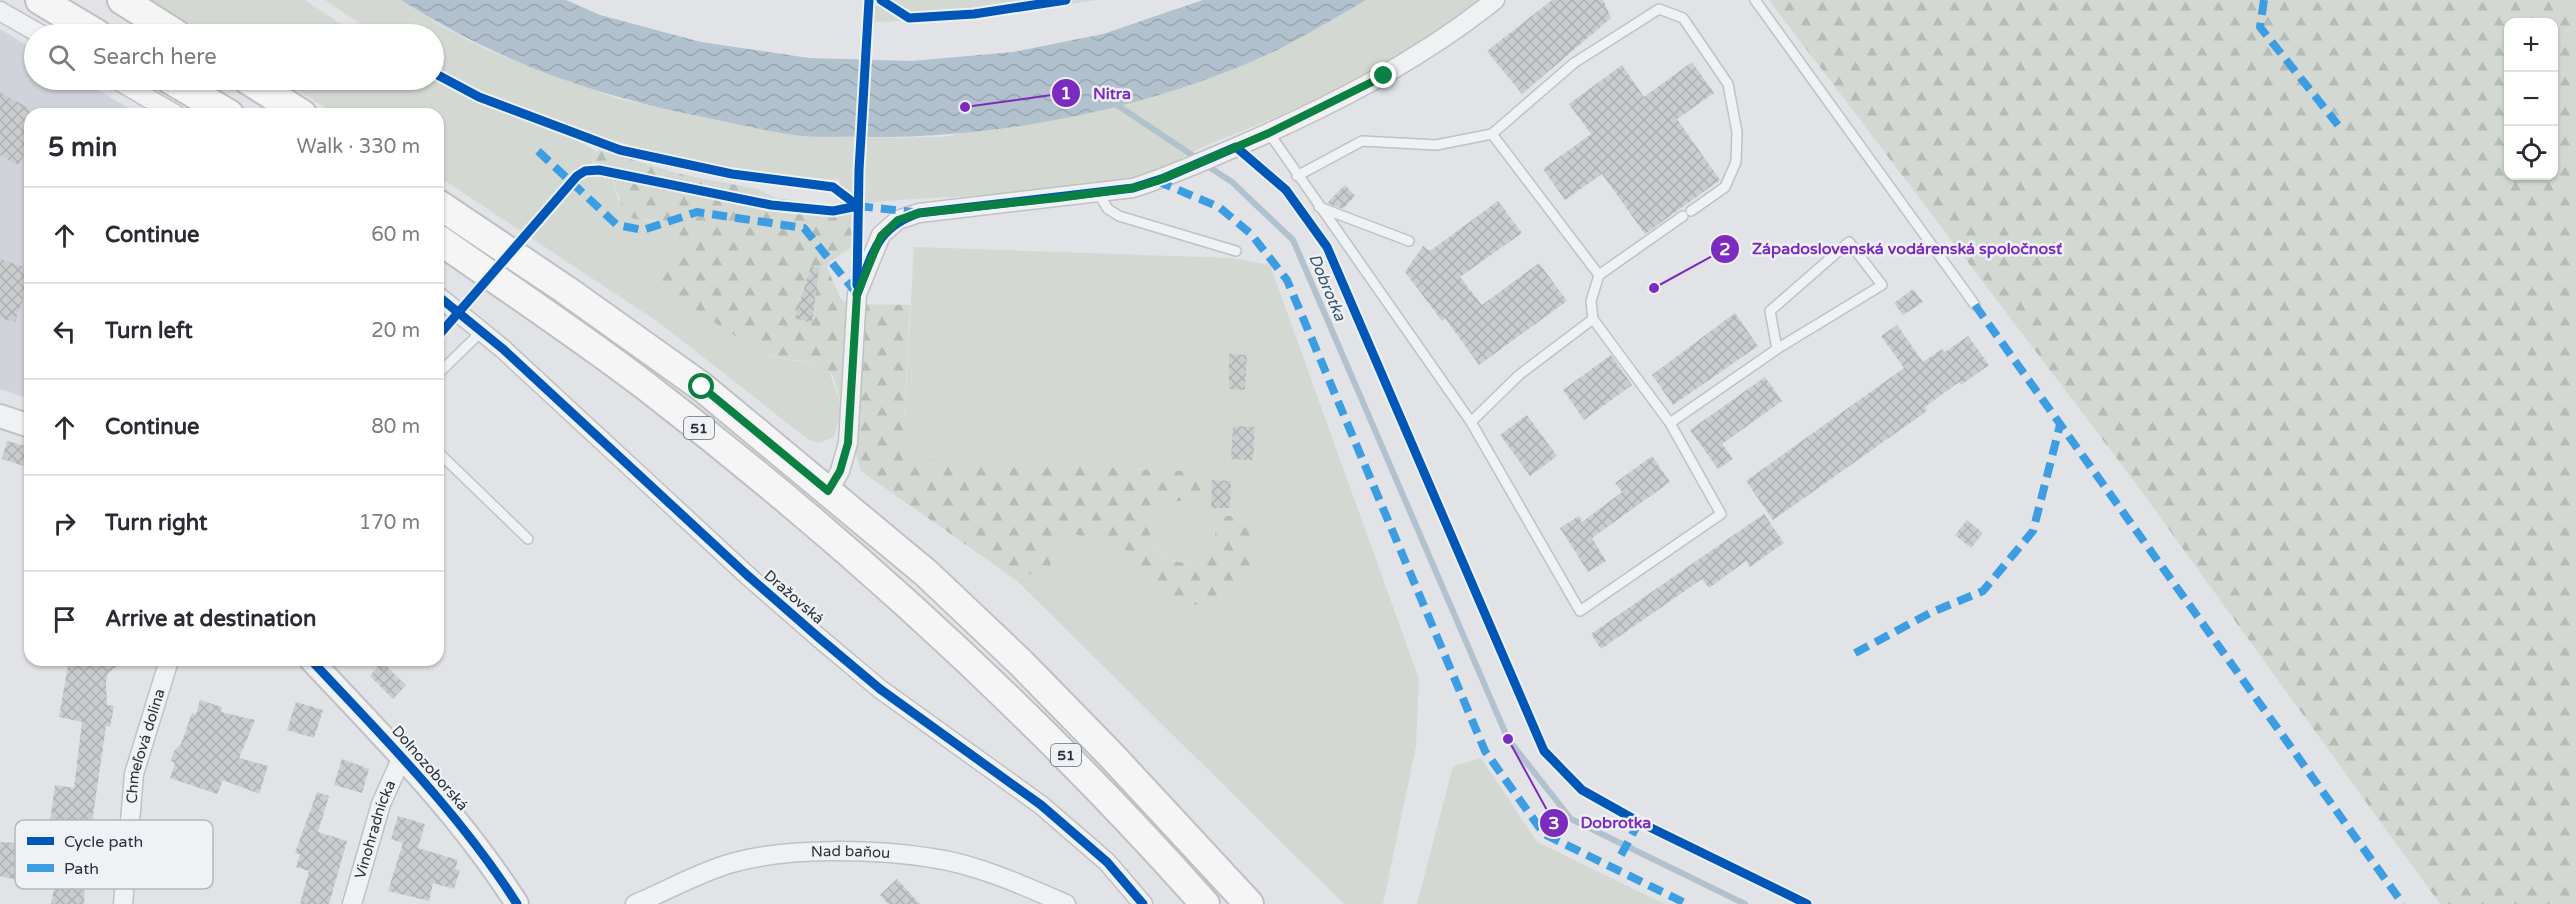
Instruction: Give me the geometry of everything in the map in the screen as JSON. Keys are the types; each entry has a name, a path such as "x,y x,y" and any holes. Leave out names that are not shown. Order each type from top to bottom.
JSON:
{"main road":[{"path":"40,0 80,24"},
{"path":"122,0 161,24"},
{"path":"188,90 219,108"},
{"path":"264,90 292,108"},
{"name":"51","path":"444,208 702,387 926,573 1020,662 1118,762 1249,904"},
{"name":"51","path":"444,243 645,386 844,547 944,637 1046,734 1205,904"}],"street":[{"path":"828,491 840,471 848,443 857,294 881,236 898,220 919,213 1133,188 1164,178 1269,133 1410,61 1495,0"},
{"path":"0,11 24,25"},
{"path":"134,90 166,108"},
{"name":"Dražovská","path":"444,301 482,331 764,590 880,688 1041,805 1078,835 1107,862 1143,904"},
{"path":"0,416 24,424"},
{"name":"Chmeľová dolina","path":"130,820 134,774 167,666"},
{"name":"Dolnozoborská","path":"317,666 402,757 487,856 517,904"},
{"name":"Vinohradnícka","path":"352,904 381,804 402,757"},
{"name":"Nad baňou","path":"635,904 732,863 797,854 860,851 934,858 1012,881 1066,904"},
{"name":"Chmeľová dolina","path":"123,904 124,889"}],"lane":[{"path":"1755,0 1976,305"},
{"path":"1269,133 1297,176 1318,207 1471,422 1580,610 1721,514 1670,423 1593,319 1591,301 1599,275 1725,187 1736,162 1737,132 1728,84 1683,18 1659,9 1574,63 1492,134 1436,145 1362,141 1297,176"},
{"path":"1492,134 1599,275"},
{"path":"1098,193 1108,209 1119,216 1236,251"},
{"path":"1318,207 1409,242"},
{"path":"1670,423 1777,349 1882,285 1848,242 1770,311 1777,349"},
{"path":"1471,422 1519,375 1593,319"},
{"path":"444,368 482,331"},
{"path":"444,458 528,539"},
{"path":"1182,878 1195,904"}],"shaded area":[{"path":"0,29 24,44 24,90 98,90 128,108 24,108 24,397 0,389"}],"green space":[{"path":"150,0 305,0 341,24 190,24"},
{"path":"325,0 401,0 438,24 361,24"},
{"path":"872,0 1098,0 964,19 871,22"},
{"path":"1366,0 1479,0 1417,46 1384,65 1314,100 1207,145 1169,165 1145,174 1111,181 1041,191 865,203 841,188 839,180 766,173 659,153 554,121 444,73 444,28 492,52 619,99 795,135 881,138 944,137 1223,71 1280,48"},
{"path":"1769,0 2576,0 2576,904 2440,904 2131,477"},
{"path":"444,84 495,109 577,140 595,151 591,154 593,164 612,179 618,199 646,221 666,221 674,235 678,255 665,267 732,328 760,349 780,358 814,363 828,368 842,408 834,437 819,443 809,440 661,324 444,180 444,108 326,108 296,90 444,90"},
{"path":"600,150 684,175 758,189 776,198 838,206 851,214 852,247 829,262 827,268 841,299 849,304 910,305 902,459 1204,472 1207,510 1186,501 1172,502 1160,510 1155,517 1150,535 1155,549 1166,558 1181,562 1196,561 1208,553 1215,539 1212,517 1246,515 1257,556 1240,587 1198,605 1162,597 1130,552 1064,531 1050,566 1016,580 861,471 833,376 828,370 814,363 783,358 761,350 732,334 665,289 660,280 660,272 678,254 674,235 666,221 634,219 626,215 612,179 591,159 591,154"},
{"path":"914,247 1231,258 1270,265 1419,679 1416,746 1383,904 1344,904 1016,580 1050,565 1064,531 1130,552 1162,597 1240,587 1212,517 1214,539 1208,554 1195,561 1179,562 1164,557 1154,546 1150,532 1157,513 1167,503 1187,501 1206,509 1204,472 902,459"},
{"path":"1481,758 1537,842 1665,904 1417,904 1453,766"}],"water":[{"path":"401,0 566,0 600,15 701,42 809,58 912,61 1013,52 1103,34 1203,0 1366,0 1281,48 1183,88 1075,116 1020,126 966,133 912,136 794,135 655,106 579,85 542,71 435,21"}],"building":[{"path":"1552,0 1603,0 1611,18 1522,94 1487,51"},
{"path":"1692,62 1714,93 1677,119 1720,180 1645,234 1602,174 1565,200 1543,169 1591,134 1569,104 1622,65 1644,97"},
{"path":"0,92 28,108 24,108 24,154 18,165 0,155"},
{"path":"1345,185 1355,196 1343,209 1327,203"},
{"path":"1498,201 1522,233 1460,277 1482,305 1539,263 1567,301 1479,365 1445,318 1442,321 1405,272 1423,246 1430,251"},
{"path":"0,259 24,267 24,296 15,322 0,318"},
{"path":"811,266 819,268 812,323 795,318"},
{"path":"1913,289 1923,302 1903,315 1894,303"},
{"path":"1735,313 1758,346 1673,405 1652,375"},
{"path":"1897,325 1923,362 1942,349 1945,352 1968,336 1989,365 1961,385 1959,382 1925,407 1927,411 1773,520 1746,481 1904,368 1881,336"},
{"path":"1229,354 1247,355 1245,390 1229,389"},
{"path":"1611,355 1632,385 1584,420 1563,390"},
{"path":"1765,377 1782,401 1722,444 1733,459 1718,469 1690,430"},
{"path":"1527,415 1557,456 1530,476 1500,435"},
{"path":"1233,426 1255,427 1253,460 1231,459"},
{"path":"7,441 24,445 24,466 2,459"},
{"path":"1652,456 1670,482 1592,538 1606,561 1588,572 1560,528 1579,516 1582,522 1622,492 1615,483"},
{"path":"1212,480 1231,481 1230,508 1211,508"},
{"path":"1764,514 1784,543 1750,567 1746,561 1709,588 1702,579 1601,649 1591,634"},
{"path":"1967,520 1983,533 1971,548 1955,535"},
{"path":"68,666 117,666 108,673 106,682 107,705 114,706 110,727 106,726 92,820 50,820 55,785 74,788 82,722 59,717"},
{"path":"379,666 386,666 406,685 393,699 370,676"},
{"path":"200,700 222,707 221,712 255,720 239,758 268,766 259,794 223,780 217,794 170,778 175,763 171,761 174,751 181,744 192,713 196,715"},
{"path":"296,702 323,710 314,738 287,730"},
{"path":"342,759 369,769 362,793 334,785"},
{"path":"317,792 329,796 318,832 347,841 329,904 300,904 309,871 296,867 300,854 295,853"},
{"path":"398,816 425,824 418,848 458,860 455,869 460,870 454,889 433,883 429,901 388,891 403,843 391,839"},
{"path":"0,842 15,843 15,880 0,876"},
{"path":"897,879 920,904 888,904 880,895"},
{"path":"54,889 85,889 84,904 51,904"}],"waterway":[{"name":"Dobrotka","path":"1114,103 1198,159"},
{"name":"Dobrotka","path":"1206,165 1232,182 1293,240 1508,739 1571,819 1745,904"}],"marked path":[{"path":"2264,0 2260,27 2338,125"},
{"path":"538,151 617,225 643,230 697,212 804,228 857,294"},
{"path":"1157,181 1219,207 1251,234 1287,280 1485,751 1544,834 1687,904"},
{"path":"858,206 913,212"},
{"path":"1975,305 2403,904"},
{"path":"1855,653 1930,613 1983,591 2033,531 2060,425"},
{"path":"1621,855 1639,822"}],"cycle path":[{"path":"857,285 859,170 869,0"},
{"path":"881,0 909,18 974,14 1066,0"},
{"path":"444,78 479,97 620,150 732,174 833,187 858,206"},
{"path":"857,294 872,255 884,235 904,219 919,213 1133,188 1164,178 1236,147 1286,190 1327,247 1544,751 1582,790 1639,822 1807,904"},
{"path":"444,329 577,176 585,171 599,170 771,205 833,211 858,206"},
{"path":"444,301 503,349 747,575 818,637 880,689 1041,805 1107,862 1143,904"},
{"path":"317,666 446,808 495,871 517,904"}],"place":[{"name":"Nitra","path":"965,107"},
{"name":"Západoslovenská vodárenská spoločnosť","path":"1654,288"},
{"name":"Dobrotka","path":"1508,739"}],"route":[{"path":"702,387 828,491 840,471 848,443 857,294 881,236 898,220 919,213 1133,188 1157,181 1269,133 1384,76"}]}
